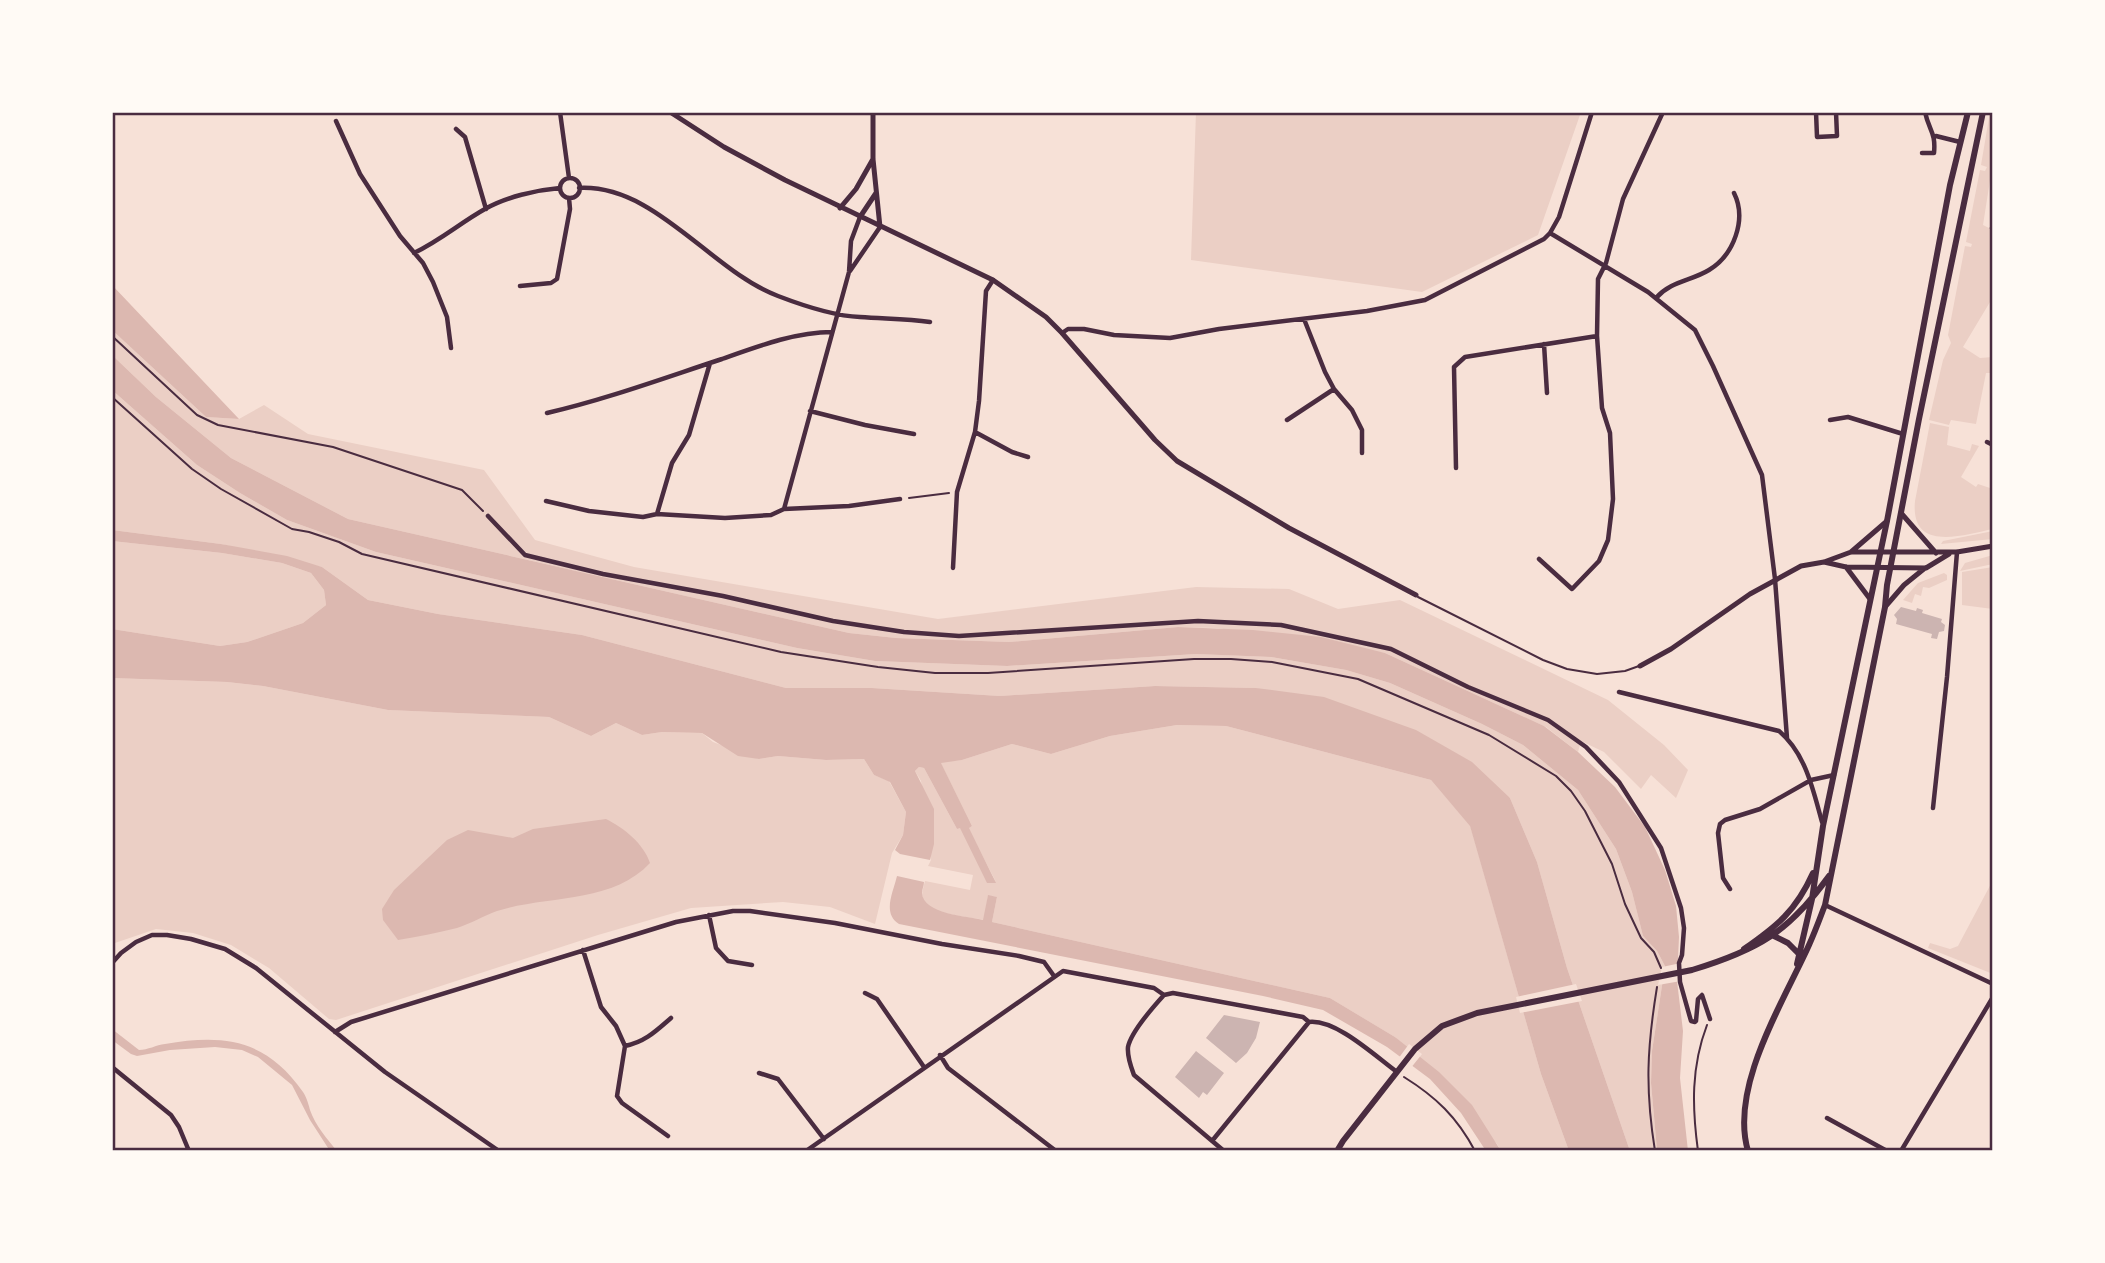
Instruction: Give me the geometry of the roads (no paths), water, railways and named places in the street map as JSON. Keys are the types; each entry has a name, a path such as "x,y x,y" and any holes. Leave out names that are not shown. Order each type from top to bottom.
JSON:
{"main road":[{"path":"1816,889 1815,869 1968,112"},
{"path":"1748,1151 1744,1139 1745,1106 1754,1071 1770,1025 1809,946 1825,905 1885,607 1901,512 1983,112"},
{"path":"1735,955 1787,917 1800,899 1815,869"},
{"path":"1796,971 1807,909 1816,889 1830,874"},
{"path":"1337,1151 1342,1141 1415,1049 1442,1026 1477,1013 1692,970 1756,947 1807,909"},
{"path":"1774,936 1788,943 1799,954"}],"street":[{"path":"560,112 569,178"},
{"path":"670,112 724,147 841,208 993,280 1046,317 1155,440 1177,461 1290,528 1416,595"},
{"path":"849,272 880,227 873,159 873,112"},
{"path":"1062,333 1068,329 1084,329 1114,335 1170,338 1219,329 1367,311 1425,300 1544,239 1550,233 1559,217 1592,112"},
{"path":"1539,559 1572,589 1599,561 1608,540 1613,499 1611,446 1602,408 1597,336 1598,279 1604,267 1623,199 1663,112"},
{"path":"1816,112 1817,137 1837,136 1836,112"},
{"path":"1922,153 1934,153 1936,136 1924,112"},
{"path":"336,121 360,174 400,236 423,263 447,317 451,348"},
{"path":"456,129 465,137 486,208"},
{"path":"1936,136 1960,142"},
{"path":"841,208 856,189 873,159"},
{"path":"569,178 577,182 579,188 576,195 569,198 563,195 560,188 564,180 569,178"},
{"path":"579,188 588,187 644,204 744,279 776,295 837,314 930,322"},
{"path":"414,253 441,239 486,208 560,188"},
{"path":"784,509 849,272 851,241 860,217 876,193"},
{"path":"1656,298 1667,287 1709,270 1719,261 1735,239 1740,219 1740,206 1734,193"},
{"path":"520,286 551,283 557,279 568,222 569,198"},
{"path":"1550,233 1656,298 1695,330 1762,475 1775,579 1787,738 1811,780 1824,826"},
{"path":"953,568 957,492 975,432 986,291 993,280"},
{"path":"1304,319 1318,358 1334,389 1352,410 1362,430 1362,453"},
{"path":"547,413 591,402 815,332 832,332"},
{"path":"1456,468 1454,367 1465,357 1597,336"},
{"path":"1544,344 1547,393"},
{"path":"657,514 672,463 689,435 710,363"},
{"path":"1287,420 1334,389"},
{"path":"810,411 914,434"},
{"path":"1830,420 1848,417 1902,434"},
{"path":"975,432 1012,452 1028,457"},
{"path":"1987,442 1993,444"},
{"path":"546,501 589,511 643,517 657,514 726,518 771,515 784,509 849,506 900,499"},
{"path":"1901,512 1936,553"},
{"path":"488,516 525,555 603,574 904,632 959,636 1198,621 1281,625 1391,649 1468,687 1548,720 1586,747 1619,782 1661,848 1681,908 1684,928 1679,963 1680,982 1691,1021 1696,1021 1698,999 1702,996 1710,1019"},
{"path":"1851,552 1887,521"},
{"path":"1640,666 1671,649 1775,579 1801,566 1824,562 1851,552 1954,553 1993,546"},
{"path":"1885,607 1904,584 1954,553"},
{"path":"1933,808 1947,677 1954,553"},
{"path":"1824,562 1846,567 1926,568"},
{"path":"1846,567 1870,599"},
{"path":"1619,692 1769,728 1787,738"},
{"path":"1730,889 1723,878 1718,833 1720,824 1760,809 1811,780 1835,774"},
{"path":"1816,889 1825,905 1993,984"},
{"path":"1807,909 1825,905"},
{"path":"335,1032 351,1022 676,922 741,911 780,915 1019,956 1044,962 1054,976"},
{"path":"709,915 716,948 728,961 752,965"},
{"path":"112,963 136,942 152,935 167,935 225,949 256,968 385,1072 499,1151"},
{"path":"583,950 601,1007 616,1026 625,1046 617,1096 622,1103 668,1136"},
{"path":"806,1151 1062,971 1154,988 1164,995"},
{"path":"865,993 877,999 924,1067"},
{"path":"1224,1151 1135,1075 1128,1047 1132,1037 1164,995 1173,993 1303,1017 1308,1022"},
{"path":"1901,1151 1993,997"},
{"path":"625,1046 649,1037 671,1018"},
{"path":"1212,1141 1308,1022 1318,1021 1337,1028 1400,1069"},
{"path":"940,1055 948,1068 1056,1151"},
{"path":"112,1067 171,1115 189,1151"},
{"path":"759,1073 778,1079 824,1139"},
{"path":"1827,1118 1887,1151"}],"lane":[{"path":"1416,595 1543,660 1567,669 1597,674 1625,671 1640,666"}]}
